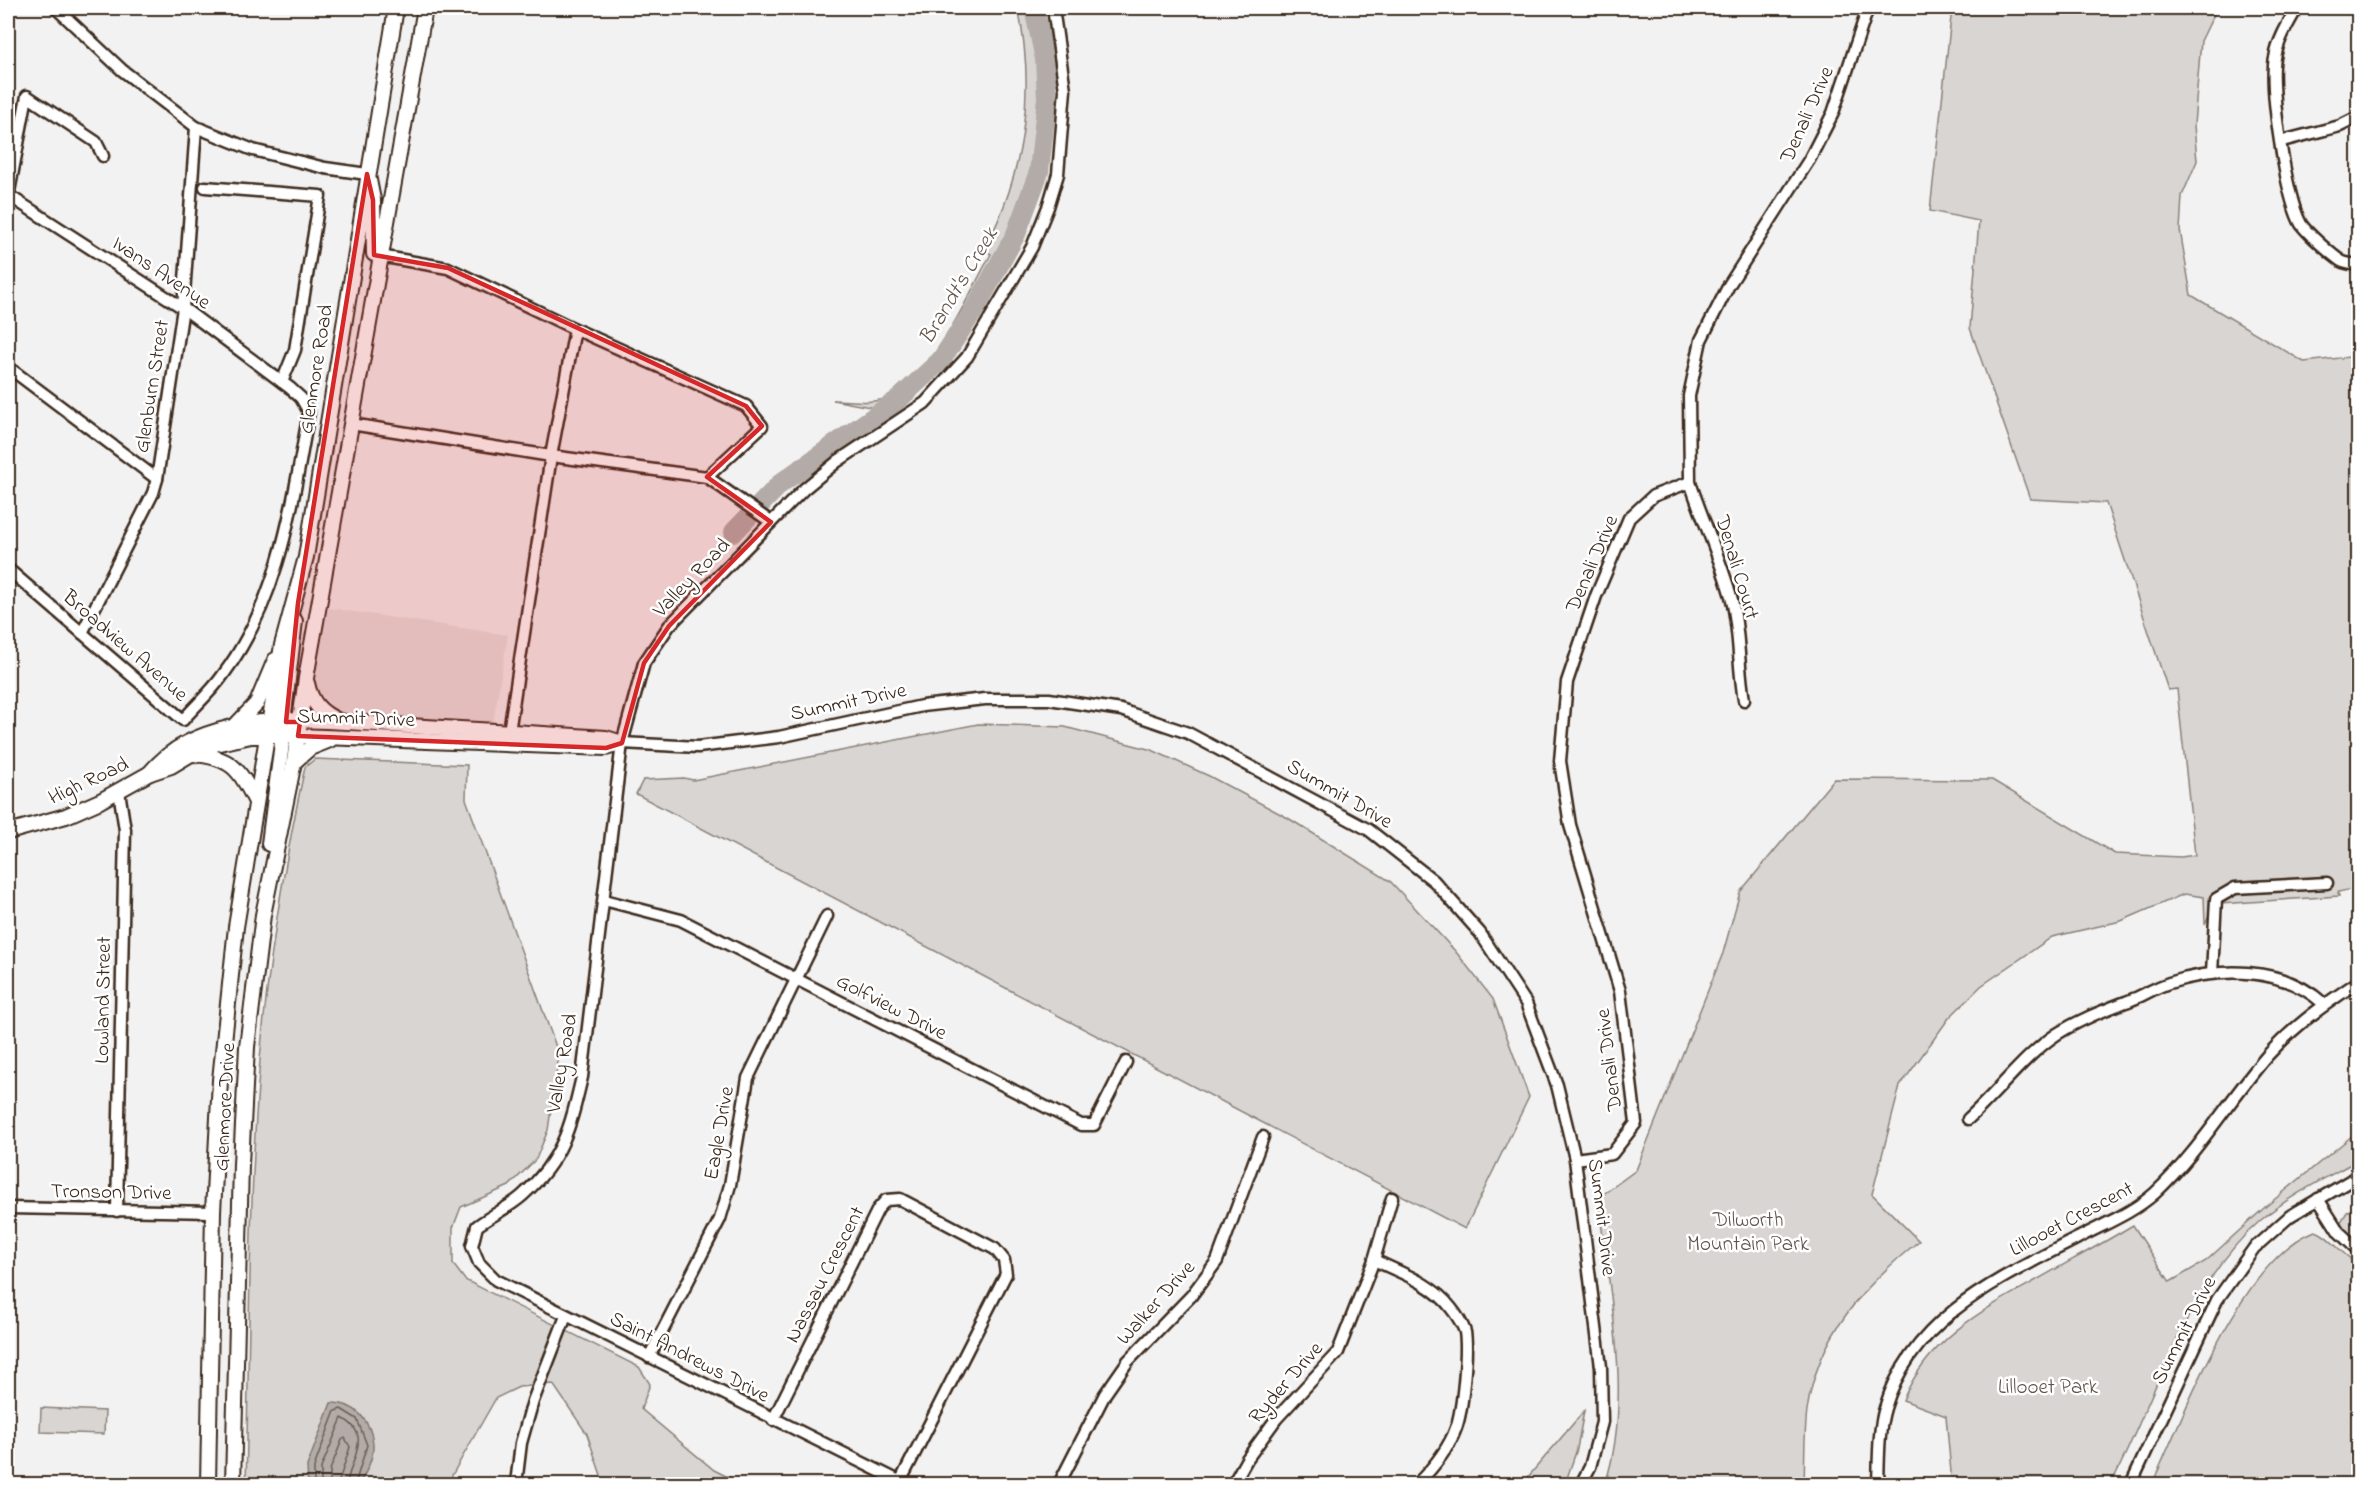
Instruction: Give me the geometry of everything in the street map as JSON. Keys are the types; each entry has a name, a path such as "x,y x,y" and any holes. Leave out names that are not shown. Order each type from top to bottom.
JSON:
{"main road":[{"name":"Glenmore Road","path":"273,731 282,645 306,557 396,8"},
{"name":"Glenmore Road","path":"295,727 306,678 425,8"},
{"path":"367,174 374,200 373,295"},
{"path":"295,727 284,713 306,557"},
{"path":"234,727 257,703 282,645"},
{"path":"306,678 312,699 320,711 343,722"},
{"name":"Summit Drive","path":"273,731 343,722 606,738 622,743"},
{"name":"High Road","path":"150,773 166,754 184,744 234,727 273,731"},
{"name":"Summit Drive","path":"295,727 342,738 606,748 622,743"},
{"name":"Glenmore Drive","path":"233,1485 241,1164 247,1047 263,915 294,762 295,727"},
{"path":"263,915 267,857 282,743 273,731"},
{"name":"Glenmore Drive","path":"208,1485 213,1212 224,1045 236,927 256,802 273,731"},
{"name":"High Road","path":"8,832 66,816 119,791 150,773 171,766 191,754 234,739 273,731"},
{"path":"294,762 310,748 342,738"},
{"path":"191,754 216,757 232,764 256,802"}],"street":[{"path":"56,8 122,70 196,127 253,150 325,168 367,174"},
{"name":"Valley Road","path":"472,1246 477,1226 522,1196 554,1161 571,1125 582,1077 622,743 644,663 669,626 804,489 838,461 925,403 967,357 1032,247 1058,174 1065,90 1053,8"},
{"name":"Denali Drive","path":"1575,1159 1612,1154 1635,1123 1620,991 1570,825 1560,761 1567,682 1596,596 1629,518 1653,496 1690,482 1689,396 1701,340 1729,285 1809,160 1833,113 1868,8"},
{"path":"2296,8 2281,37 2275,58 2272,85 2275,116 2282,141 2287,176 2301,224 2343,263 2358,265"},
{"path":"8,196 27,96 96,142 103,156"},
{"path":"2282,141 2340,126 2358,117"},
{"name":"Glenburn Street","path":"82,633 153,493 157,479 183,308 196,127"},
{"path":"205,187 320,196 295,350 286,385"},
{"name":"Ivans Avenue","path":"8,196 183,308 286,385"},
{"path":"381,256 448,268 575,329 746,406 762,426 707,477"},
{"path":"509,732 551,456 575,329"},
{"path":"8,366 157,479"},
{"name":"Broadview Avenue","path":"8,569 183,720 223,676 274,581 284,548 309,412 301,398 286,385"},
{"path":"351,424 551,456 707,477 771,522"},
{"name":"Denali Court","path":"1690,482 1731,598 1738,632 1738,665 1744,700"},
{"name":"Summit Drive","path":"622,743 698,747 779,737 922,706 985,699 1049,699 1121,710 1188,733 1369,830 1434,880 1480,933 1526,1004 1557,1085 1575,1159 1601,1368 1602,1422 1590,1467 1581,1485"},
{"name":"Lowland Street","path":"117,1210 124,830 119,791"},
{"path":"2212,974 2216,899 2235,888 2327,883"},
{"name":"Golfview Drive","path":"604,900 681,920 1082,1125 1094,1125 1126,1062"},
{"name":"Eagle Drive","path":"649,1357 720,1219 729,1185 748,1078 827,916"},
{"path":"1968,1119 2055,1035 2093,1014 2168,983 2241,971 2279,979 2308,989 2324,1004"},
{"name":"Lillooet Crescent","path":"1878,1485 1884,1409 1900,1369 1921,1340 1946,1315 1984,1287 2143,1203 2168,1180 2267,1056 2301,1021 2358,982"},
{"name":"Walker Drive","path":"1059,1485 1105,1394 1128,1361 1191,1296 1217,1261 1263,1137"},
{"name":"Summit Drive","path":"2131,1485 2217,1300 2254,1248 2290,1215 2358,1176"},
{"name":"Ryder Drive","path":"1233,1485 1276,1419 1338,1352 1374,1260 1392,1198"},
{"name":"Nassau Crescent","path":"773,1420 878,1209 886,1200 900,1199 995,1248 1004,1260 1006,1274 902,1483"},
{"path":"2318,1199 2339,1232 2358,1250"},
{"name":"Tronson Drive","path":"8,1208 213,1212"},
{"name":"Saint Andrews Drive","path":"472,1246 479,1263 496,1280 902,1483"},
{"path":"1374,1260 1420,1282 1438,1294 1451,1308 1465,1330 1464,1377 1457,1427 1448,1445 1417,1485"},
{"path":"519,1483 521,1443 533,1401 566,1316"}],"highlighted area":[{"path":"367,174 373,200 374,255 448,268 746,406 762,426 707,477 771,522 669,626 644,663 622,743 606,748 298,736 300,722 286,722 298,603"}],"shaded area":[{"path":"329,608 508,635 493,723 345,716 333,708 306,678"}],"green space":[{"path":"1018,8 1041,8 1047,36 1052,92 1048,150 1043,178 1025,232 1005,270 954,350 910,401 896,412 833,400 865,402 884,399 901,390 917,376 946,336 991,254 984,250 1009,192 1023,132 1026,71"},
{"name":"Dilworth Mountain Park","path":"1952,8 2217,8 2201,41 2194,125 2197,161 2182,196 2180,230 2191,295 2304,362 2358,356 2358,888 2338,892 2339,896 2220,904 2212,908 2205,924 2204,897 2184,894 2121,921 2052,937 1981,986 1949,1018 1900,1086 1872,1194 1919,1241 1862,1295 1832,1336 1821,1359 1812,1384 1807,1411 1804,1484 1605,1484 1618,1416 1618,1380 1612,1305 1598,1198 1636,1170 1723,953 1740,892 1834,779 1992,780 2115,854 2181,857 2195,855 2177,689 2168,690 2106,503 2030,499 1970,328 1979,221 1930,211"},
{"path":"978,724 1065,727 1152,750 1209,776 1288,818 1390,881 1456,952 1493,999 1529,1097 1465,1229 636,794 643,780 684,778 693,780"},
{"path":"315,759 467,765 466,799 559,1055 548,1130 536,1159 509,1186 461,1207 453,1228 453,1264 465,1280 639,1367 650,1384 641,1409 714,1470 742,1484 604,1484 587,1434 553,1384 519,1387 496,1398 447,1484 246,1484 252,1192 264,1017 276,923 292,829 305,767"},
{"name":"Lillooet Park","path":"2358,1131 2358,1160 2308,1187 2272,1211 2235,1246 2213,1276 2175,1344 2111,1484 1952,1484 1946,1416 1903,1400 1926,1360 1957,1330 1993,1305 2133,1225 2170,1282 2206,1261 2264,1208"},
{"path":"2358,1205 2358,1243 2342,1228 2340,1223 2347,1212"},
{"path":"2315,1231 2325,1236 2358,1264 2358,1476 2353,1484 2152,1484 2198,1381 2239,1305 2263,1273 2288,1247"},
{"path":"41,1408 105,1411 104,1434 40,1432"},
{"path":"1584,1411 1577,1449 1565,1484 1522,1484"}],"water":[{"path":"331,1403 339,1403 354,1409 365,1420 372,1435 371,1460 359,1484 308,1484 307,1466"}],"waterway":[{"name":"Brandt's Creek","path":"734,532 781,483 899,399 941,360 976,307 1016,234 1039,172 1047,98 1045,59 1034,8"}]}
